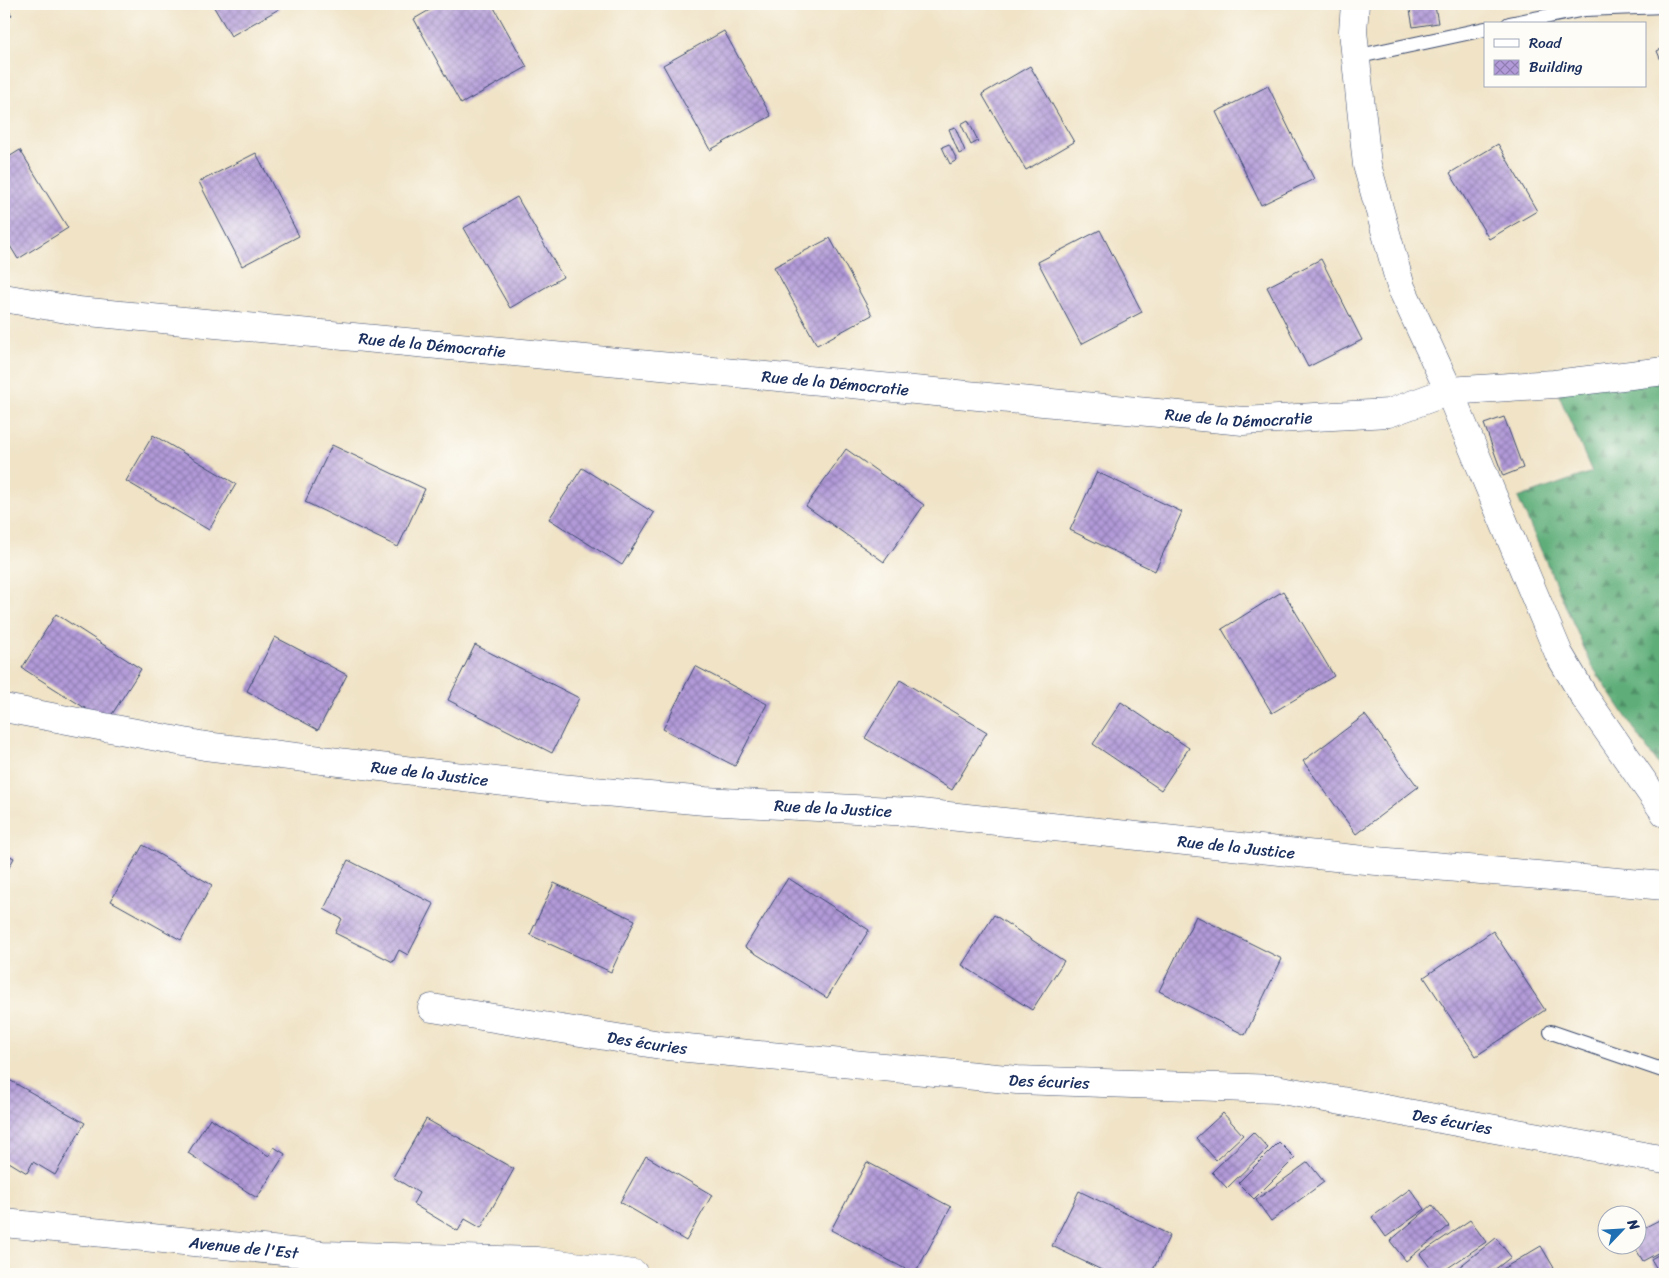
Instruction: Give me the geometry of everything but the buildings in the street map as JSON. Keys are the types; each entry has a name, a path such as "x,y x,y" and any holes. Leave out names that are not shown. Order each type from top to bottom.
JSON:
{"street":[{"path":"1355,4 1352,31 1367,165 1398,278 1559,654 1585,698 1665,813"},
{"name":"Rue de la Démocratie","path":"4,298 78,311 1244,421 1389,413 1448,391 1554,384 1665,371"},
{"name":"Rue de la Justice","path":"4,708 205,746 538,786 705,801 911,812 1354,859 1665,886"},
{"name":"Des écuries","path":"432,1008 668,1046 1007,1079 1276,1089 1665,1160"},
{"name":"Avenue de l'Est","path":"4,1223 322,1255 537,1261 634,1274"}],"lane":[{"path":"1519,22 1585,9 1665,6"},
{"path":"1355,57 1484,28"},
{"path":"1551,1032 1665,1072"}],"green space":[{"path":"1665,371 1665,775 1592,666 1518,498 1592,472 1554,384"}]}
